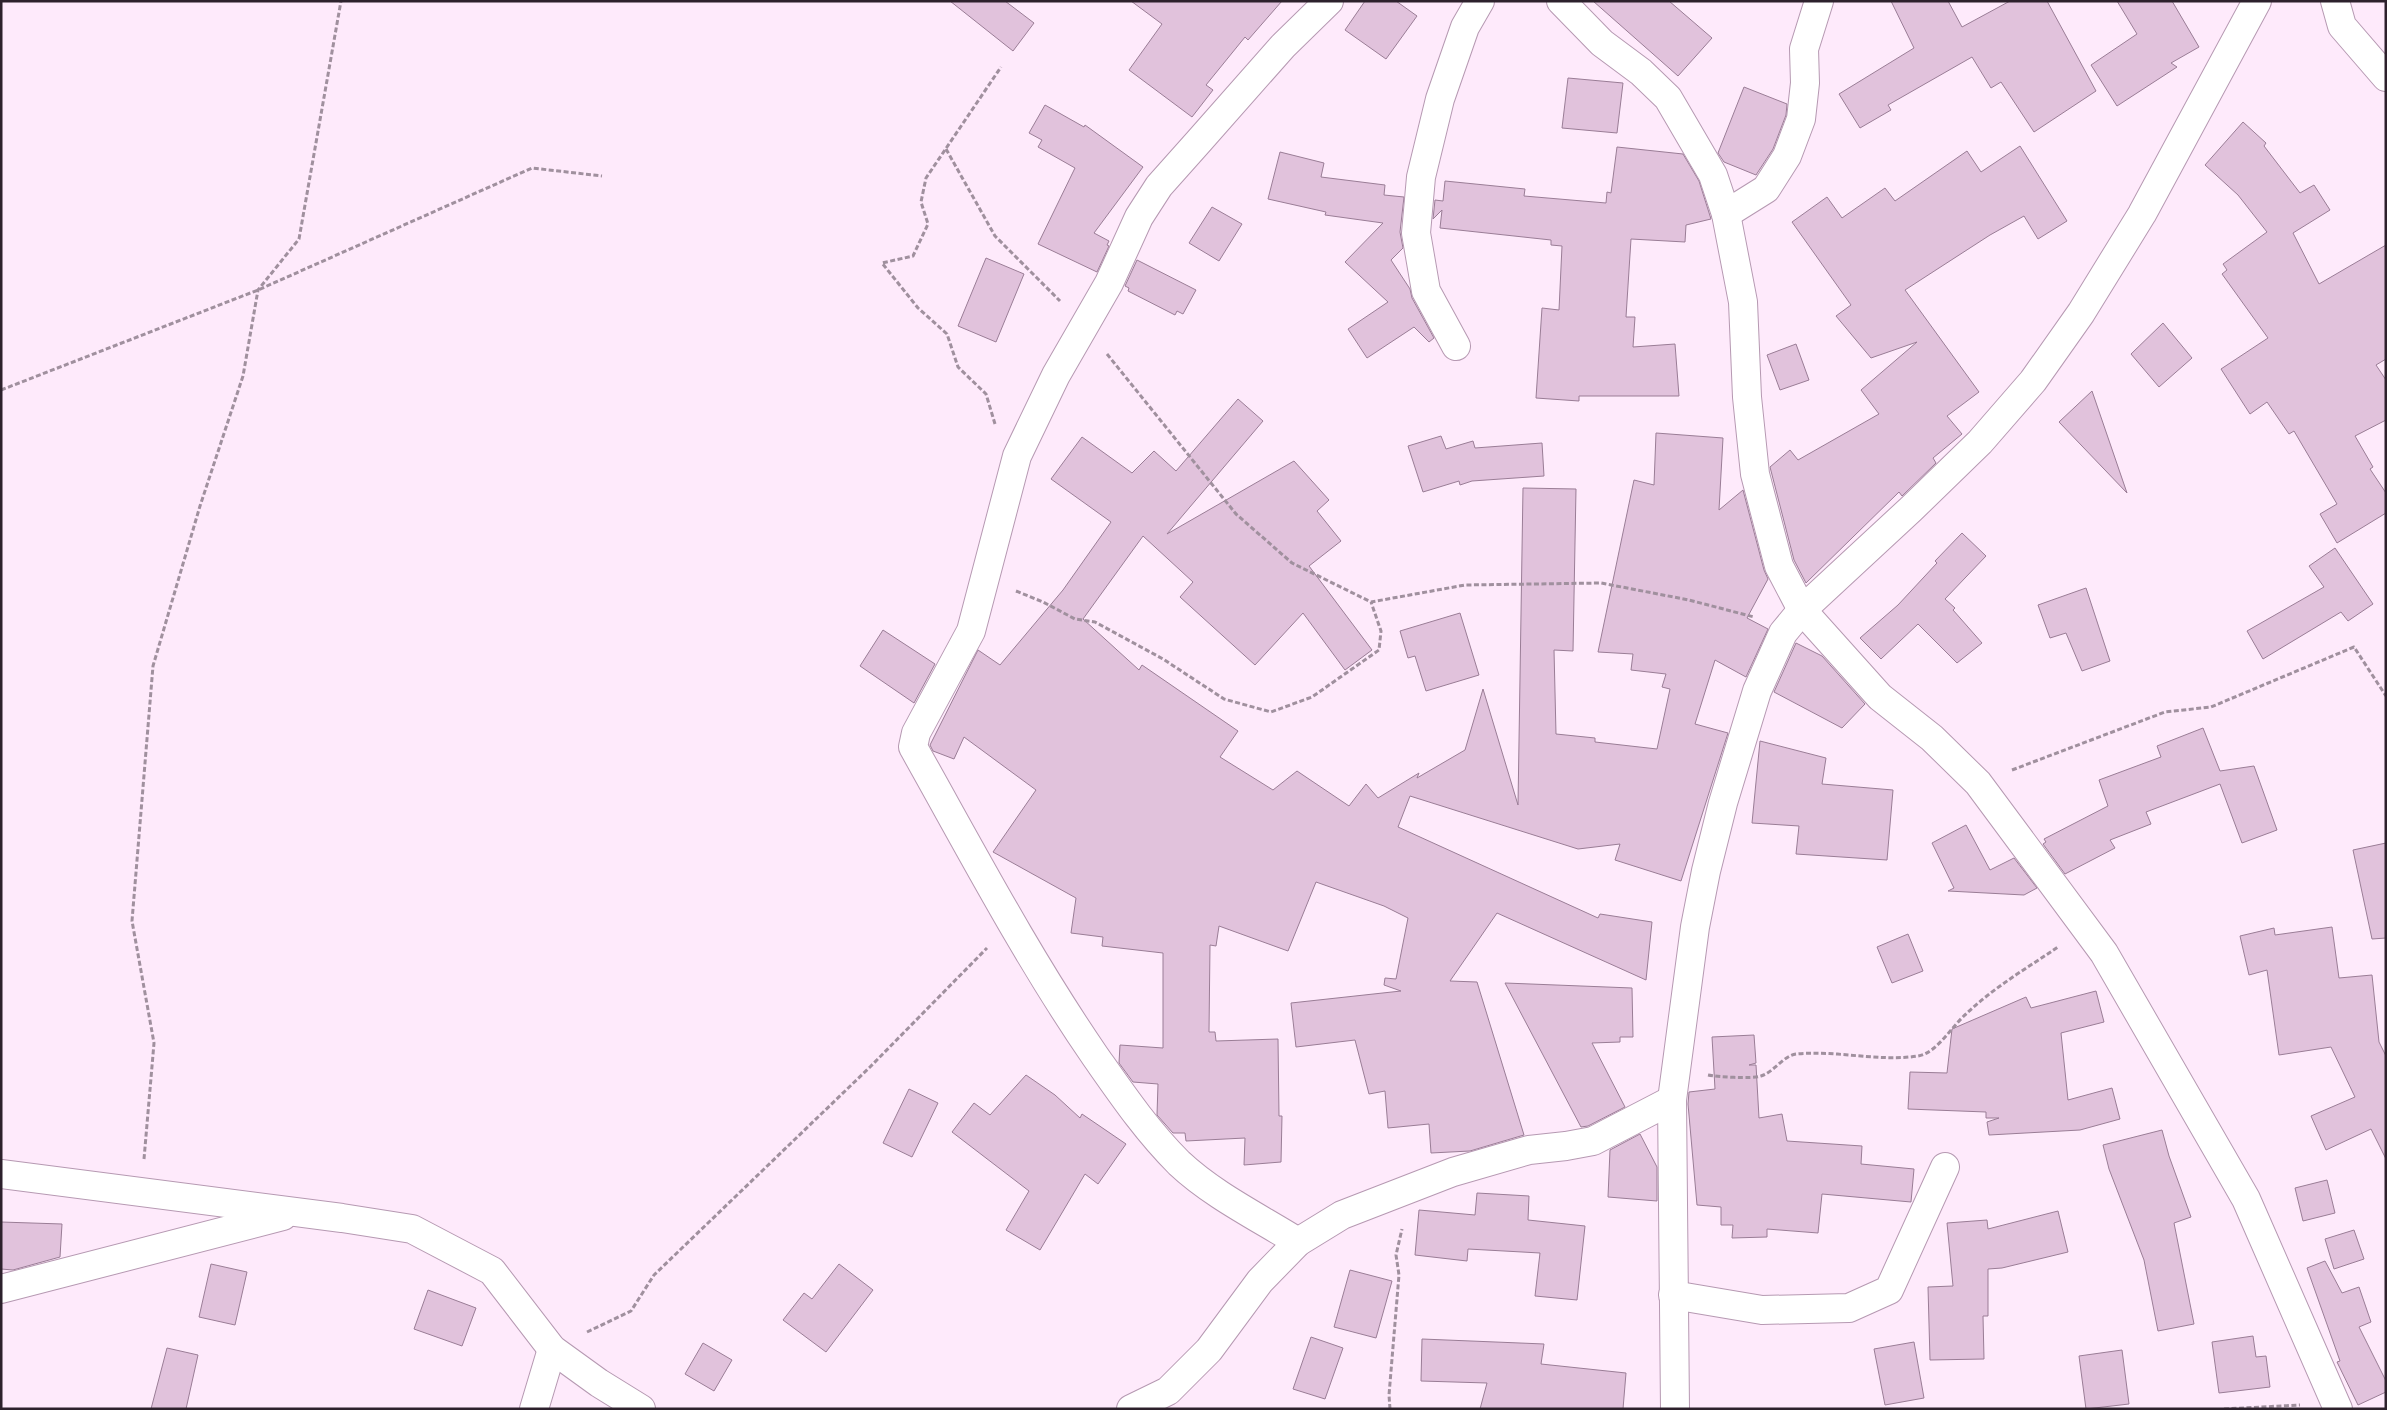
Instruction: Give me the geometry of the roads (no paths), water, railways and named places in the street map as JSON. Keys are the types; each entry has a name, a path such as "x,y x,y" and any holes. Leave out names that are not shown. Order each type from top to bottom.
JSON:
{"street":[{"path":"1298,1242 1218,1193 1180,1164 1144,1126 1063,1009 1010,924 913,747 916,733 971,631 1017,456 1056,375 1109,284 1138,218 1159,186 1283,46 1328,1"},
{"path":"1456,346 1426,291 1416,233 1421,177 1440,99 1465,26 1480,1"},
{"path":"1561,1 1602,43 1641,72 1668,98 1713,175 1726,214 1743,302 1747,397 1755,474 1779,566 1802,610 1880,697 1932,738 1978,783 2104,953 2246,1199 2337,1407"},
{"path":"1726,214 1766,189 1787,156 1801,119 1805,83 1804,49 1819,1"},
{"path":"1675,1409 1672,1100 1695,928 1706,871 1723,803 1757,691 1784,633 1802,610 1925,496 1980,442 2033,381 2081,313 2142,214 2257,1"},
{"path":"2335,1 2342,26 2386,77"},
{"path":"1131,1409 1168,1390 1209,1350 1260,1281 1298,1242 1342,1215 1403,1193 1453,1172 1529,1150 1593,1141 1672,1100"},
{"path":"1673,1295 1762,1310 1849,1308 1889,1290 1945,1167"},
{"path":"1,1174 412,1229 492,1271 552,1349 641,1409"},
{"path":"1,1289 295,1212"},
{"path":"534,1409 552,1349"}]}
